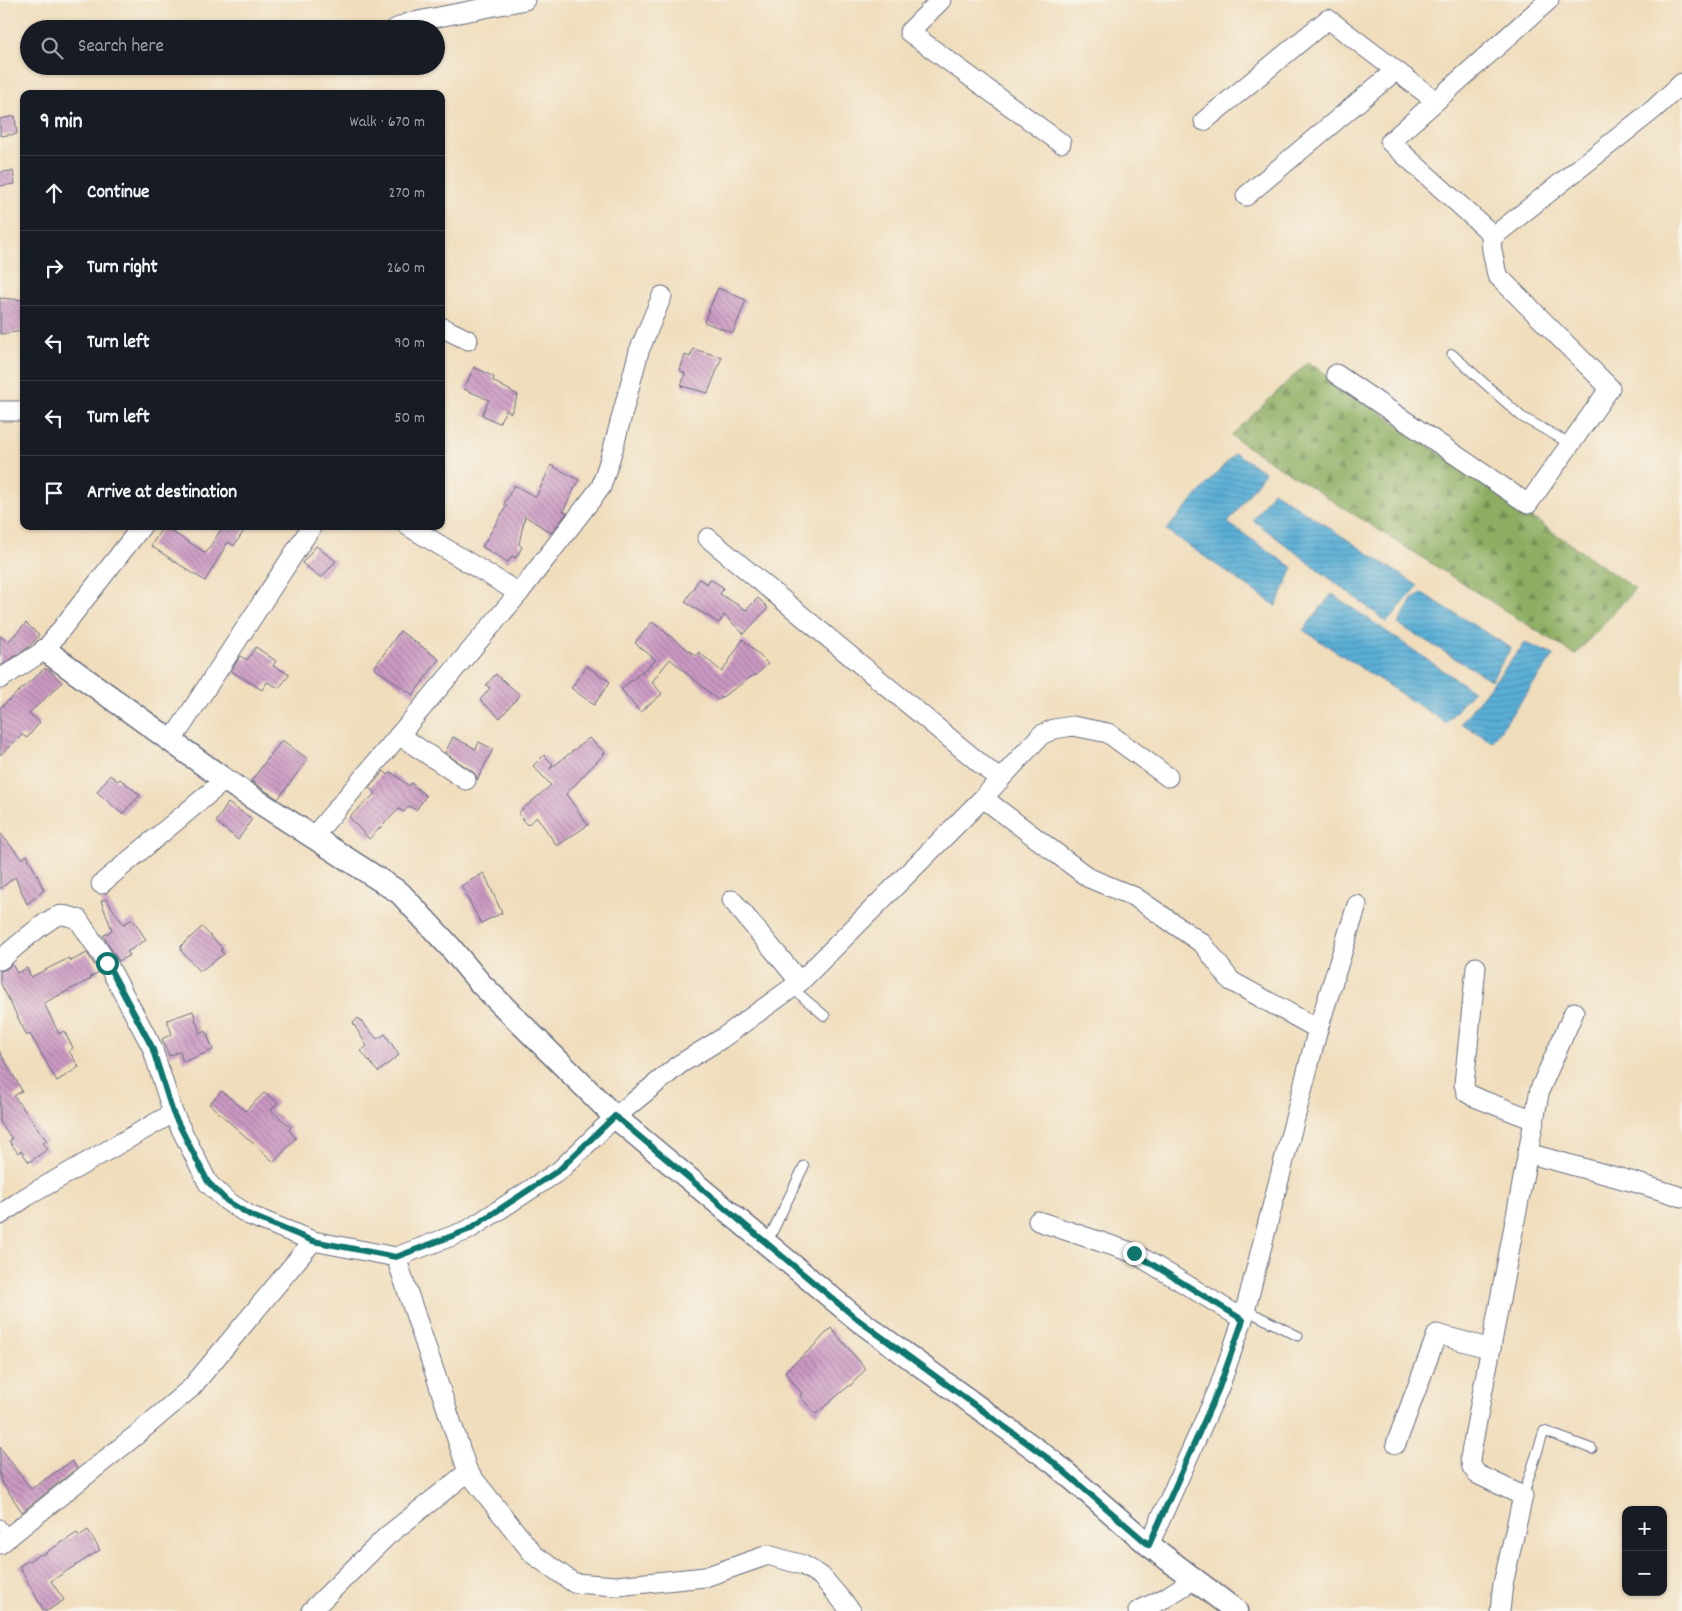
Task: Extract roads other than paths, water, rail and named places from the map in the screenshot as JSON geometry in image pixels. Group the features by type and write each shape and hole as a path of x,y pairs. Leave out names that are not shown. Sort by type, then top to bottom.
{"street":[{"path":"423,20 525,0"},
{"path":"940,0 909,32 1061,143"},
{"path":"1494,236 1390,142 1549,0"},
{"path":"1204,121 1328,18 1436,101"},
{"path":"1246,196 1395,71"},
{"path":"1336,374 1528,504 1610,388 1497,275 1491,242 1494,236 1654,109 1682,83"},
{"path":"313,837 519,593 601,487 614,449 639,351 662,296"},
{"path":"445,329 468,340"},
{"path":"0,411 20,411"},
{"path":"0,679 45,650 139,530"},
{"path":"171,742 309,530"},
{"path":"415,530 519,593"},
{"path":"708,538 1000,780"},
{"path":"45,650 225,780 400,892 480,983 615,1116 857,1319 1053,1462 1149,1545 1236,1611"},
{"path":"0,960 47,922 58,916 78,918 107,963 152,1047 173,1113 208,1182 227,1201 250,1215 313,1241 396,1257 468,1230 559,1170 615,1116 680,1064 721,1039 796,985 983,798 1041,735 1054,729 1073,726 1108,732 1168,777"},
{"path":"399,735 466,780"},
{"path":"101,884 225,780"},
{"path":"983,798 1089,878 1135,897 1203,944 1231,981 1318,1029"},
{"path":"732,900 796,985"},
{"path":"1149,1545 1219,1388 1245,1315 1318,1029 1357,905"},
{"path":"1476,967 1464,1084 1466,1092 1474,1097 1534,1120"},
{"path":"1500,1611 1503,1584 1523,1496 1478,1474 1472,1467 1470,1458 1540,1089 1574,1012"},
{"path":"0,1215 26,1196 173,1113"},
{"path":"1527,1153 1682,1197"},
{"path":"1038,1221 1134,1253 1245,1315"},
{"path":"3,1535 191,1388 313,1241"},
{"path":"396,1257 468,1472 534,1555 574,1583 617,1586 705,1577 768,1555 803,1565 821,1576 851,1611"},
{"path":"1396,1444 1438,1334 1491,1349"},
{"path":"311,1611 387,1536 468,1472"},
{"path":"1138,1611 1165,1598 1193,1580"}],"lane":[{"path":"1452,354 1522,417 1571,444"},
{"path":"796,985 825,1016"},
{"path":"767,1243 804,1166"},
{"path":"1245,1315 1298,1336"},
{"path":"1523,1496 1544,1431 1592,1449"}],"water":[{"path":"1235,453 1265,472 1228,523 1293,568 1276,606 1166,530"},
{"path":"1273,491 1418,586 1387,622 1253,520"},
{"path":"1422,593 1511,648 1491,680 1398,624 1413,598"},
{"path":"1332,594 1473,691 1446,723 1303,630"},
{"path":"1525,643 1554,655 1492,742 1461,723"}]}
